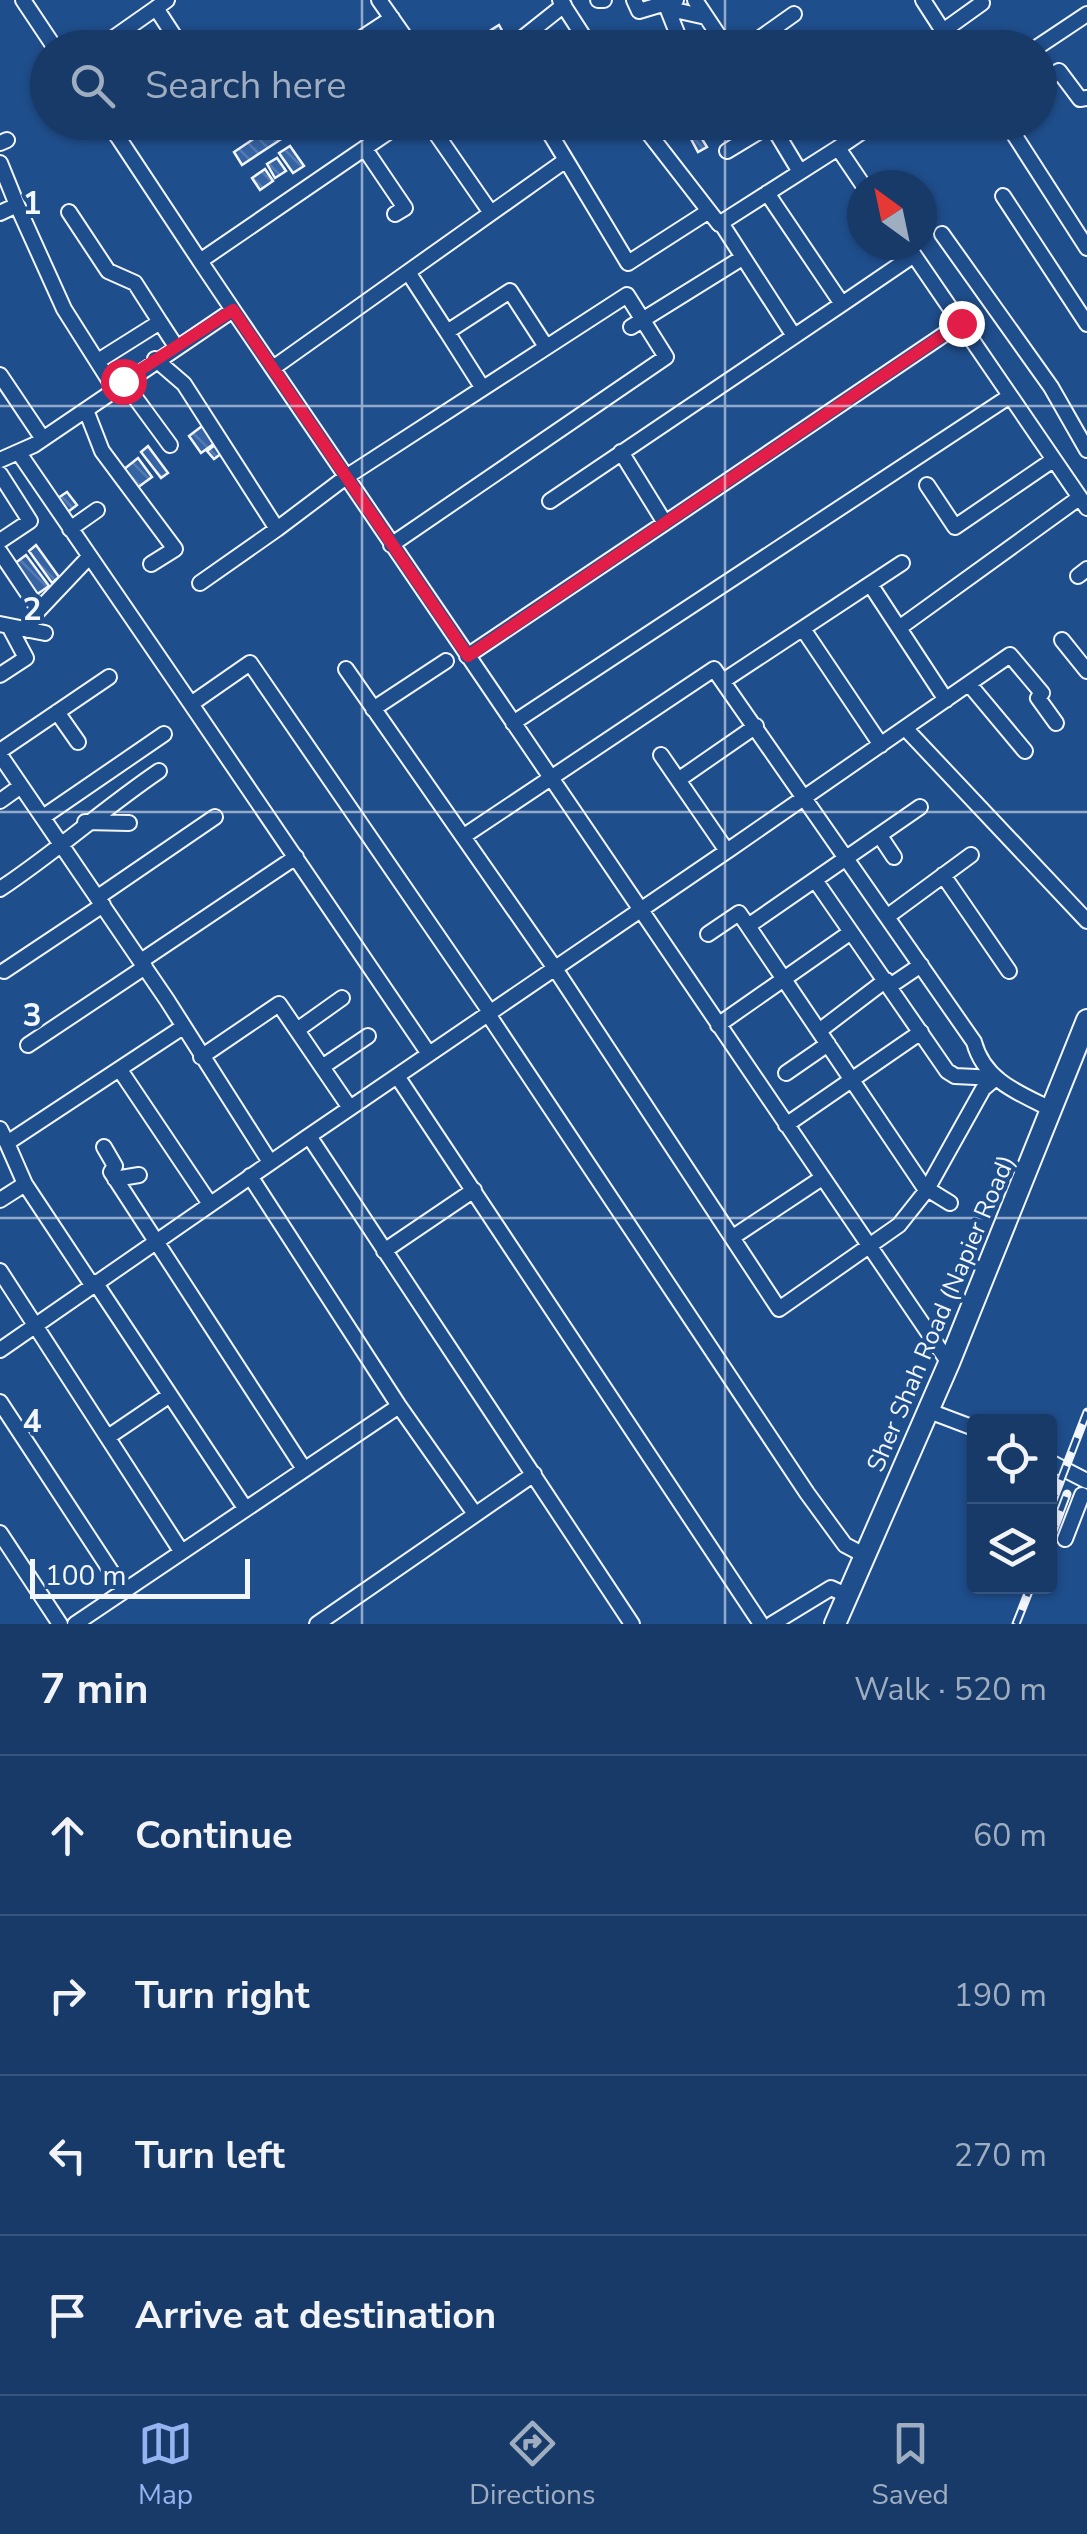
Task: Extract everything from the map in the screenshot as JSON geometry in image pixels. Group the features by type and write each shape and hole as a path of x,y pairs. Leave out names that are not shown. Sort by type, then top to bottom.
{"main road":[{"name":"Sher Shah Road (Napier Road)","path":"849,1624 1048,1134 1052,1109 1087,1020"},
{"name":"Sher Shah Road (Napier Road)","path":"834,1624 934,1412 949,1363 1087,1052"}],"street":[{"path":"23,0 44,30"},
{"path":"379,0 398,30"},
{"path":"634,0 639,11 674,5 706,17"},
{"path":"695,0 715,30"},
{"path":"923,0 942,30"},
{"path":"944,30 982,2"},
{"path":"124,30 161,4 173,30"},
{"path":"533,30 567,4 582,30"},
{"path":"674,5 679,30"},
{"path":"771,30 794,14"},
{"path":"1057,34 1087,14"},
{"path":"374,30 392,18"},
{"path":"388,30 392,18"},
{"path":"1057,72 1080,100 1087,98"},
{"path":"120,140 949,1363"},
{"path":"200,260 377,140"},
{"path":"440,140 491,213"},
{"path":"554,140 628,263 709,211"},
{"path":"654,140 721,224 794,336"},
{"path":"728,152 746,140"},
{"path":"782,140 800,172"},
{"path":"721,224 850,140"},
{"path":"1018,140 1087,248"},
{"path":"838,148 853,170"},
{"path":"364,149 405,208 395,214"},
{"path":"273,368 566,160"},
{"path":"0,164 64,309 98,361 170,444"},
{"path":"767,193 842,304"},
{"path":"1003,196 1087,324"},
{"path":"0,212 17,204"},
{"path":"68,212 108,271 135,283 175,345"},
{"path":"942,234 1040,371 1087,450"},
{"path":"637,324 742,258"},
{"path":"550,501 842,304 897,260"},
{"path":"898,628 1083,503 917,260"},
{"path":"408,272 482,387"},
{"path":"447,332 510,291 545,345"},
{"path":"200,583 346,477 626,295 637,324 666,358 391,545"},
{"path":"0,460 44,439 175,345 233,310"},
{"path":"98,361 160,322"},
{"path":"468,656 961,323"},
{"path":"155,359 184,384 277,529"},
{"path":"0,375 44,439"},
{"path":"513,723 1010,396"},
{"path":"86,410 102,451 174,549 151,564"},
{"path":"621,452 665,523"},
{"path":"18,453 429,1054"},
{"path":"927,485 955,527 1053,460"},
{"path":"0,474 30,521 0,541"},
{"path":"70,529 98,510"},
{"path":"0,552 39,610"},
{"path":"28,630 39,610 89,558"},
{"path":"723,682 902,563"},
{"path":"870,584 946,700"},
{"path":"5,626 46,633"},
{"path":"0,675 26,658 5,626"},
{"path":"803,629 880,745"},
{"path":"1062,640 1087,671"},
{"path":"0,1350 1010,655 1042,693 1038,698 1056,724"},
{"path":"373,709 446,661"},
{"path":"190,704 250,663 490,1013 807,1493 845,1545 864,1555"},
{"path":"346,669 554,967 780,1309 899,1226 926,1190 983,1088 996,1078"},
{"path":"464,836 714,669 974,1042 978,1058 996,1078 1052,1109"},
{"path":"109,677 0,754 143,964 270,1162"},
{"path":"969,684 1025,751"},
{"path":"57,712 78,742"},
{"path":"678,780 756,726"},
{"path":"904,728 1087,921"},
{"path":"43,817 164,734"},
{"path":"661,755 727,851"},
{"path":"0,889 64,847 85,822 159,771"},
{"path":"0,801 21,786"},
{"path":"748,926 920,807"},
{"path":"4,971 214,817"},
{"path":"85,822 128,823"},
{"path":"880,836 894,857"},
{"path":"888,916 971,855"},
{"path":"28,1045 296,857"},
{"path":"943,876 1009,970"},
{"path":"816,880 955,1076 996,1078"},
{"path":"708,934 739,913 926,1190 950,1204"},
{"path":"718,1026 851,932"},
{"path":"819,1031 921,964"},
{"path":"297,1030 342,998"},
{"path":"201,1057 280,1004 350,1108"},
{"path":"183,1027 120,1070 4,1136 25,1184 245,1508"},
{"path":"786,1125 921,1032"},
{"path":"322,1067 368,1036"},
{"path":"786,1073 828,1044"},
{"path":"120,1070 210,1204"},
{"path":"398,1076 760,1624"},
{"path":"309,1136 632,1624"},
{"path":"104,1146 115,1179 304,1468"},
{"path":"115,1179 139,1175"},
{"path":"250,1176 399,1406 475,1514"},
{"path":"732,1237 822,1178"},
{"path":"0,1200 25,1184"},
{"path":"384,1250 474,1190"},
{"path":"0,1271 181,1551"},
{"path":"108,1437 170,1395"},
{"path":"0,1402 124,1591"},
{"path":"75,1624 399,1406"},
{"path":"934,1412 967,1425"},
{"path":"1057,1467 1084,1488 1065,1540"},
{"path":"317,1624 534,1474"},
{"path":"0,1533 60,1624"},
{"path":"772,1624 830,1588 846,1595"}],"building":[{"path":"252,140 280,140 242,165 234,152"},
{"path":"692,140 703,140 707,147 698,152"},
{"path":"290,146 304,166 293,173 279,153"},
{"path":"277,158 286,171 275,178 267,164"},
{"path":"265,169 273,181 260,190 252,178"},
{"path":"206,423 219,440 201,453 189,436"},
{"path":"219,442 226,450 214,459 207,451"},
{"path":"148,446 168,473 161,478 141,452"},
{"path":"138,458 152,477 137,488 123,470"},
{"path":"67,492 77,505 68,512 58,498"},
{"path":"36,545 59,577 52,583 29,551"},
{"path":"26,555 49,586 36,595 14,564"}],"railway":[{"path":"1052,1504 1087,1412"},
{"path":"1057,1520 1067,1494"},
{"path":"1016,1624 1028,1594"}],"route":[{"path":"123,381 233,310 468,656 961,323"}]}
